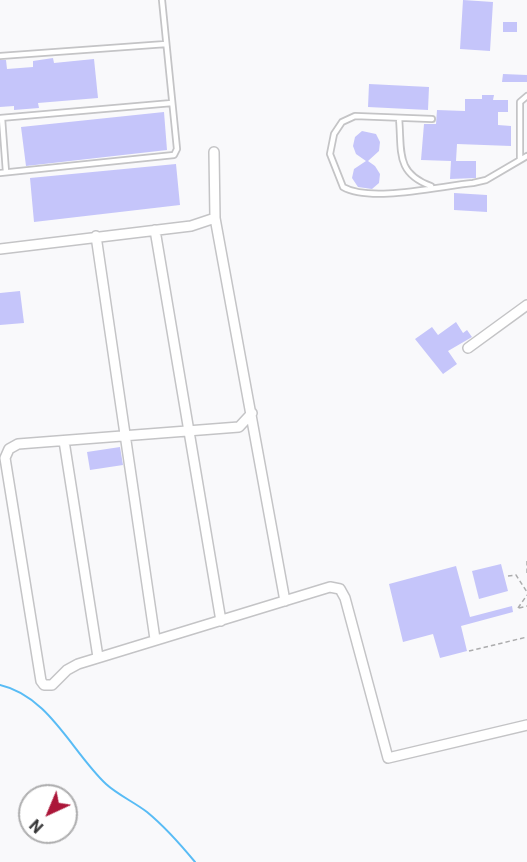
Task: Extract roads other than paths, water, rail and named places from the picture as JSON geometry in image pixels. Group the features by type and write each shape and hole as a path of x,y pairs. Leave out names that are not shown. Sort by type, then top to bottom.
{"street":[{"path":"214,153 215,218 285,601"},
{"path":"0,249 191,226 215,218"},
{"path":"155,230 221,621"},
{"path":"96,236 155,639"},
{"path":"468,348 527,305"},
{"path":"252,413 239,427 18,444 9,449 5,458 41,681 47,687 67,670 98,657 330,587 340,589 345,598 388,758 527,725"},
{"path":"64,441 98,657"}],"lane":[{"path":"0,173 169,158 177,149 162,0"},
{"path":"0,56 166,44"},
{"path":"520,159 520,102 527,96"},
{"path":"6,172 1,118 172,102"},
{"path":"432,119 355,116 342,122 334,134 330,154 343,187 352,192 383,193 486,180 527,156"},
{"path":"399,118 402,162 406,172 415,180 434,187"},
{"path":"520,118 527,118"}],"waterway":[{"path":"0,685 17,691 46,713 106,784 153,817 195,862"}]}
